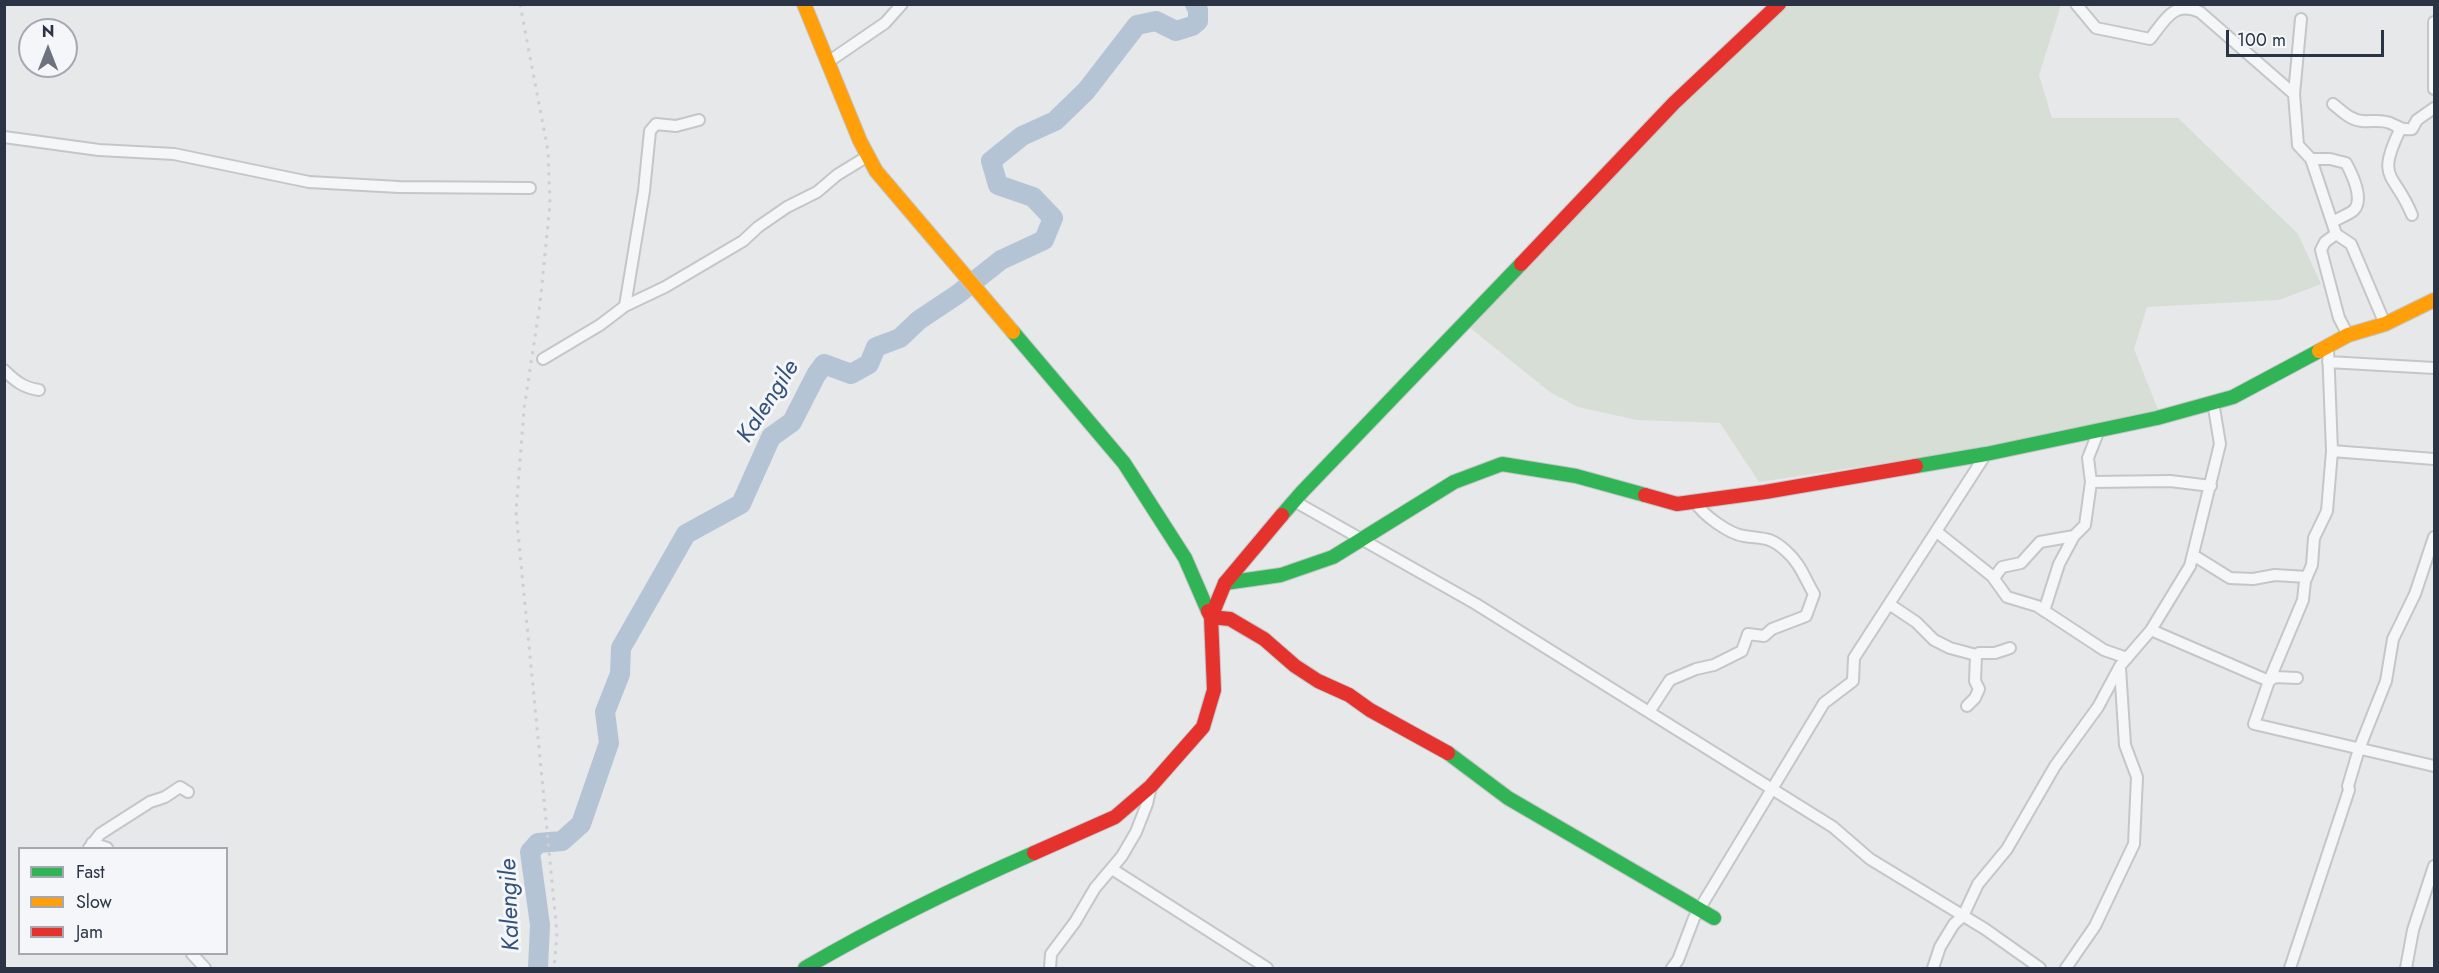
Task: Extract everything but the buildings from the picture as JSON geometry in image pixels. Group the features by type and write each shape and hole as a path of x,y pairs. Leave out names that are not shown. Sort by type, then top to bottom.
{"street":[{"path":"804,4 860,141 876,171 1124,463 1185,558 1211,617 1214,690 1203,727 1151,786 1115,817 975,879 839,948 805,969"},
{"path":"828,62 885,23 902,4"},
{"path":"1211,617 1225,583 1294,501 1674,103 1779,4"},
{"path":"2076,4 2096,28 2150,39 2175,9 2182,6 2190,7 2200,12 2295,94"},
{"path":"2301,19 2295,94 2298,145 2311,159 2336,234 2351,244 2385,324"},
{"path":"2434,22 2434,89"},
{"path":"2333,104 2350,117 2362,121 2390,123 2400,130 2412,129 2417,120 2434,108"},
{"path":"624,306 644,191 650,131 656,124 676,126 699,120"},
{"path":"2400,130 2390,150 2386,170 2412,215"},
{"path":"4,137 99,150 174,154 309,182 399,188 530,188"},
{"path":"543,359 600,326 624,306 665,287 743,241 758,227 787,207 817,192 837,175 868,156"},
{"path":"2311,159 2330,159 2346,163 2357,194 2358,202 2354,209 2332,222"},
{"path":"2336,234 2325,242 2321,250 2339,318 2348,335"},
{"path":"1225,583 1281,575 1333,557 1455,482 1502,464 1576,476 1677,504 1766,492 1986,454 2157,418 2234,397 2328,348 2348,335 2385,324 2434,300"},
{"path":"2328,348 2332,452 2327,511 2314,538 2312,565 2307,577 2303,600 2269,681 2254,724 2434,766"},
{"path":"2328,362 2434,368"},
{"path":"4,370 15,381 29,389 39,390"},
{"path":"1933,969 1940,947 1954,924 1963,916 1978,884 2007,849 2055,766 2098,707 2123,662 2151,630 2190,566 2220,444 2213,402"},
{"path":"2044,611 2059,564 2074,536 2085,525 2091,482 2088,458 2099,430"},
{"path":"2332,452 2434,459"},
{"path":"1672,969 1698,910 1771,789 1824,703 1853,681 1854,658 1986,454"},
{"path":"2091,482 2169,481 2211,486"},
{"path":"1294,501 1476,604 1833,827 1870,859 1963,916 2040,969"},
{"path":"1649,712 1670,680 1696,669 1714,665 1742,651 1748,634 1764,636 1782,625 1806,616 1814,594 1798,562 1785,550 1761,536 1743,536 1725,529 1700,509 1695,502"},
{"path":"1937,532 1994,578 2007,597 2037,606 2123,662"},
{"path":"1994,578 2002,567 2021,563 2040,542 2074,536"},
{"path":"2290,969 2349,790 2348,786 2359,749 2386,681 2392,639 2415,594 2431,555 2434,537"},
{"path":"2193,555 2230,578 2253,579 2275,575 2307,577"},
{"path":"1889,604 1916,622 1934,640 1976,656"},
{"path":"1211,617 1230,619 1239,624 1263,639 1295,666 1318,681 1349,694 1370,710 1432,743 1470,767 1508,798 1714,918"},
{"path":"2151,630 2269,681"},
{"path":"1967,706 1975,698 1978,689 1975,681 1976,656 1979,652 1995,653 2010,648"},
{"path":"2066,969 2094,926 2134,844 2138,777 2125,745 2123,662"},
{"path":"2269,681 2275,677 2297,678"},
{"path":"1050,969 1052,954 1076,922 1095,888 1112,869 1136,832 1148,804 1151,786"},
{"path":"90,846 100,834 150,801 165,797 180,787 188,792"},
{"path":"2406,969 2413,930 2434,866"},
{"path":"1112,869 1268,969"},
{"path":"193,955 205,969"}],"shaded area":[{"path":"1786,5 2061,5 2039,75 2052,118 2178,118 2298,234 2321,284 2279,300 2147,307 2134,349 2158,410 2024,439 1925,457 1759,482 1720,423 1637,420 1578,407 1550,392 1469,327 1678,106"}],"waterway":[{"name":"Kalengile","path":"538,968 540,925 530,852 538,843 562,841 581,824 609,743 605,712 620,674 621,648 686,534 741,504 771,437 792,422 824,364 851,374 869,364 876,347 900,338 919,320 958,294 1001,260 1044,240 1053,218 1033,197 998,185 991,161 1022,136 1055,121 1086,91 1137,25 1156,21 1176,31 1192,26 1198,21 1198,10 1195,4"}],"railway":[{"path":"520,4 548,151 550,204 540,304 524,409 516,512 557,933 554,968"}],"traffic: fast":[{"path":"1282,515 1521,264"},
{"path":"1013,332 1124,463 1185,558 1208,611"},
{"path":"1916,466 1986,454 2157,418 2233,397 2319,351"},
{"path":"1225,583 1281,575 1333,557 1454,482 1502,464 1576,476 1645,495"},
{"path":"1448,753 1508,798 1714,918"},
{"path":"805,968 918,907 1034,853"}],"traffic: slow":[{"path":"804,4 860,141 876,171 1013,332"},
{"path":"2319,351 2348,335 2385,324 2434,300"}],"traffic: jam":[{"path":"1521,264 1674,103 1779,4"},
{"path":"1645,495 1677,504 1765,492 1916,466"},
{"path":"1282,515 1225,583 1211,617 1230,619 1264,639 1295,666 1318,681 1349,695 1370,710 1448,753"},
{"path":"1034,853 1115,817 1151,786 1203,727 1214,690 1211,617 1208,611"}]}
